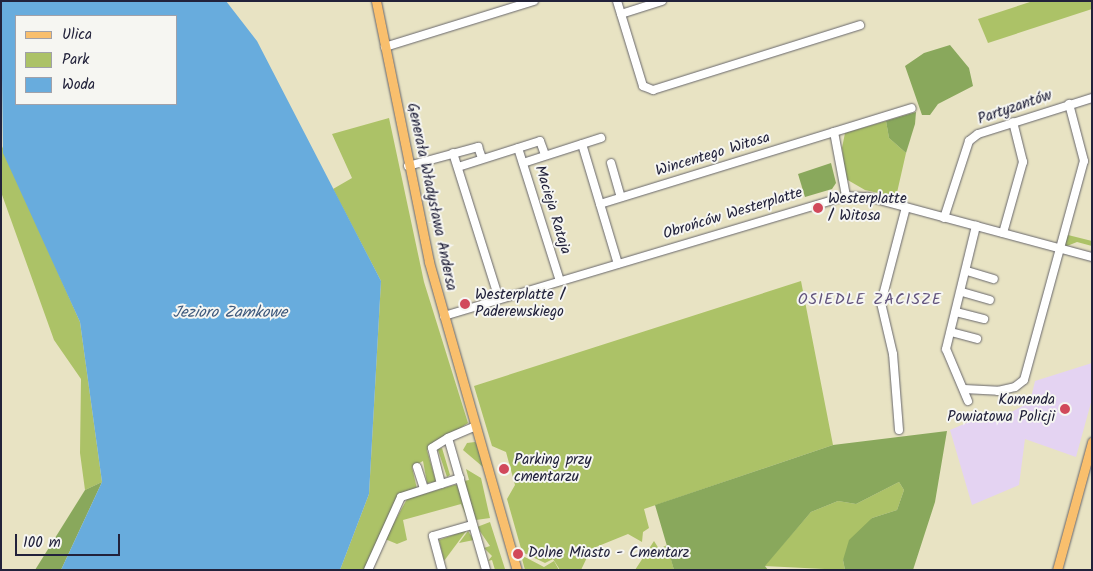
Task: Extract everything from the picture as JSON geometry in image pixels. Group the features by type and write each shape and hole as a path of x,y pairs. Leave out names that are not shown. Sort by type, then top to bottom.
{"main road":[{"name":"Generała Władysława Andersa","path":"376,1 408,166 444,316 517,570"},
{"path":"1057,570 1092,442"}],"street":[{"path":"385,47 534,1"},
{"path":"617,1 643,86 653,90 860,25"},
{"path":"621,14 662,1"},
{"name":"Partyzantów","path":"944,218 964,148 978,134 1092,98"},
{"path":"964,389 998,391 1015,388 1024,380 1061,249 1085,154 1070,104"},
{"name":"Wincentego Witosa","path":"600,204 912,108"},
{"path":"1003,233 1023,162 1013,122"},
{"path":"834,132 846,196"},
{"path":"523,163 601,138"},
{"path":"458,167 540,141 545,156"},
{"path":"582,144 618,264"},
{"path":"408,166 478,146 482,158"},
{"name":"Macieja Rataja","path":"518,148 560,281"},
{"path":"453,154 499,299"},
{"path":"611,163 622,197"},
{"name":"Obrońców Westerplatte","path":"444,316 846,196 906,207 1092,257"},
{"path":"899,430 893,354 881,303 906,207"},
{"path":"968,401 946,349 962,292 976,226"},
{"path":"967,271 994,278"},
{"path":"962,292 990,300"},
{"path":"956,312 984,320"},
{"path":"951,332 977,339"},
{"path":"441,484 432,448 448,438 476,426"},
{"path":"448,438 486,570"},
{"path":"417,467 424,489"},
{"path":"368,570 401,497 460,478"},
{"path":"442,570 433,536 472,525"}],"shaded area":[{"path":"1092,363 1092,399 1076,457 1025,439 1019,485 972,505 950,430 985,415 993,422 1030,402 1035,381"}],"green space":[{"path":"1033,1 1092,1 1092,9 988,43 978,19"},
{"path":"950,45 969,68 973,86 938,104 930,115 922,115 905,66 924,53"},
{"path":"916,112 915,124 906,153 889,138 886,121"},
{"path":"389,118 424,282 468,423 427,450 436,482 427,483 423,461 412,467 417,489 398,495 365,570 340,570 369,494 381,281 333,189 352,178 332,134"},
{"path":"886,121 889,138 906,153 896,197 865,190 846,179 842,148 845,133"},
{"path":"1,144 80,322 102,482 85,490 80,453 81,379 54,340 1,192"},
{"path":"831,163 836,183 832,189 805,197 798,174"},
{"path":"1068,235 1092,241 1092,246 1077,242 1067,246 1062,243"},
{"path":"801,281 833,445 644,509 649,528 643,532 642,542 628,534 591,549 581,570 560,570 553,559 545,563 522,552 507,499 515,485 506,452 492,446 474,386"},
{"path":"947,431 935,502 913,570 845,570 843,560 849,540 872,518 897,510 904,490 899,482 856,504 838,501 811,512 765,566 768,570 674,570 655,505 833,445"},
{"path":"475,442 478,445 483,467 463,450 467,443"},
{"path":"442,448 450,475 447,477 438,450 434,450"},
{"path":"466,469 481,478 490,518 476,520 464,481 469,480"},
{"path":"102,482 61,570 35,570 85,490"},
{"path":"899,482 904,490 897,510 872,518 843,560 845,570 764,566 811,512 838,501 856,504"},
{"path":"459,485 468,520 461,504 403,520 407,540 397,544 385,539 407,499"},
{"path":"490,522 505,569 503,570 495,570 492,560 488,561 492,556 484,548 490,546 477,527"},
{"path":"467,530 444,561 439,540"},
{"path":"468,531 474,540 459,543"},
{"path":"654,541 659,549 667,545 674,570 635,570"},
{"path":"521,555 544,567 554,561 559,570 525,570"}],"water":[{"name":"Jezioro Zamkowe","path":"1,1 226,1 257,41 381,281 369,494 340,570 61,570 102,482 80,322 3,153"}],"place":[{"name":"Westerplatte / Witosa","path":"818,208"},
{"name":"Westerplatte / Paderewskiego","path":"465,304"},
{"name":"Komenda Powiatowa Policji","path":"1065,409"},
{"name":"Parking przy cmentarzu","path":"504,469"},
{"name":"Dolne Miasto - Cmentarz","path":"518,554"}],"district":[{"name":"OSIEDLE ZACISZE","path":"870,300"}]}
